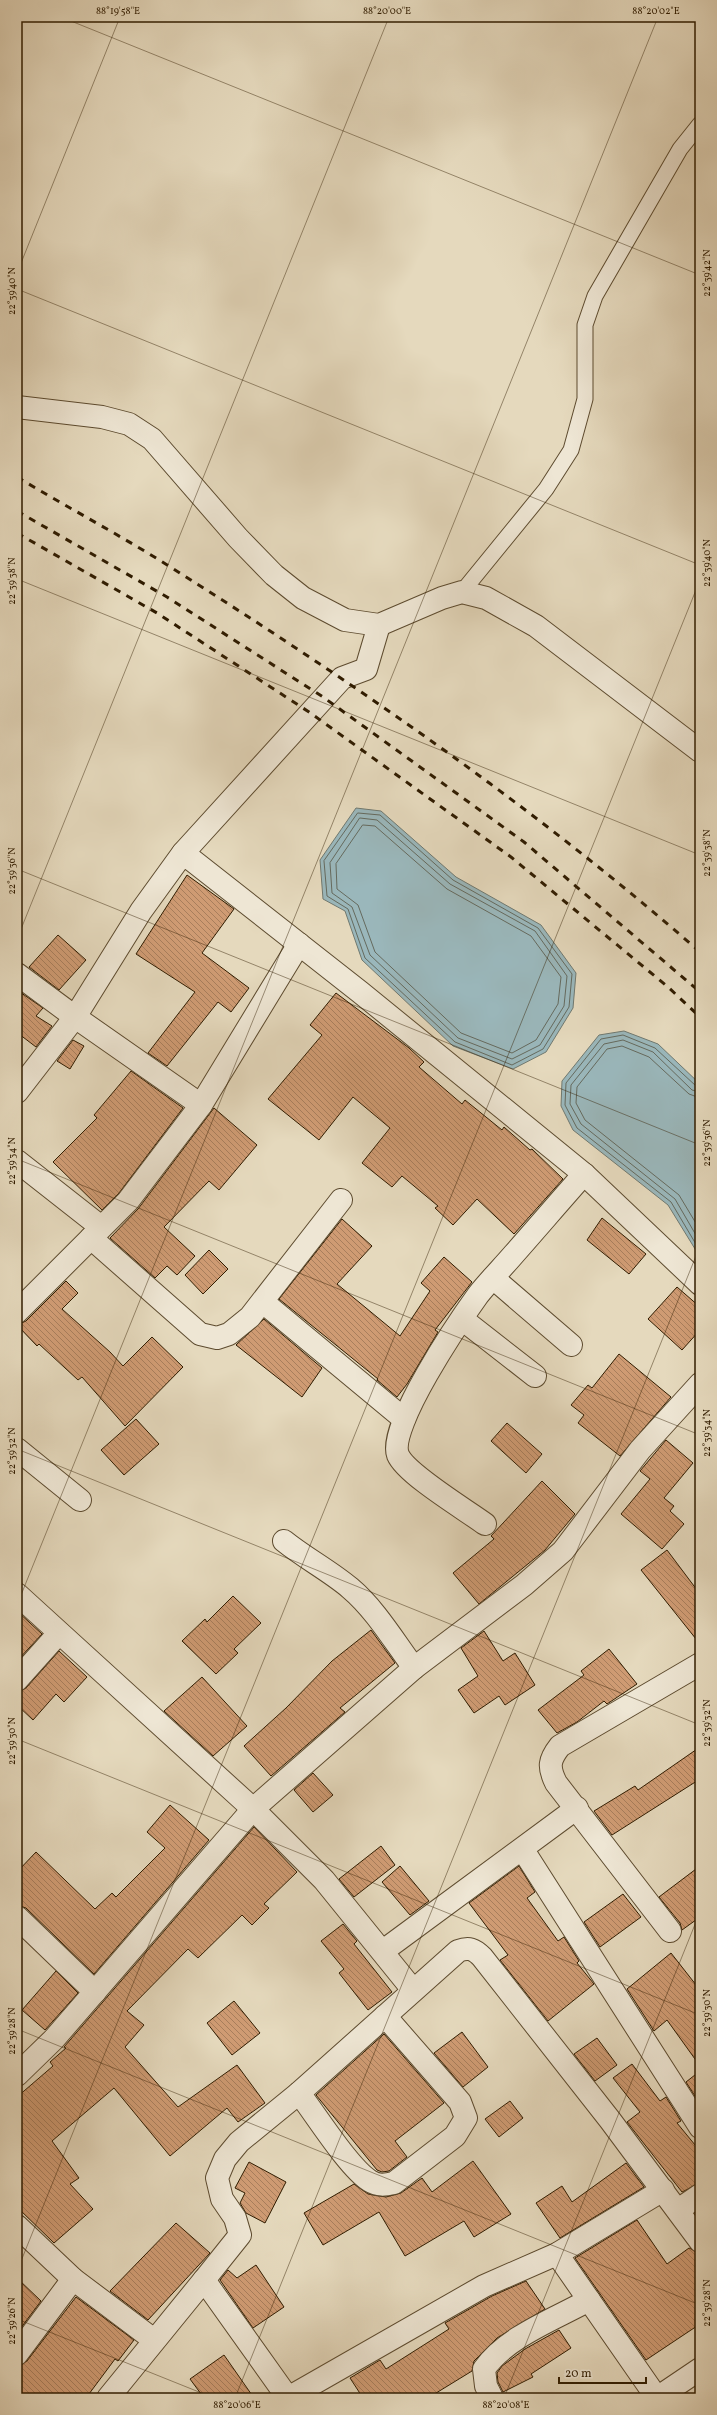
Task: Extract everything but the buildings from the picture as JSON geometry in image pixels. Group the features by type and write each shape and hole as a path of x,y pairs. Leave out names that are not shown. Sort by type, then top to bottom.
{"street":[{"path":"17,407 102,417 130,424 152,439 238,538 274,575 303,598 345,620 380,625 442,598 462,592 486,598 536,626 700,751"},
{"path":"17,1092 75,1017 141,911 183,853 342,678 366,669 380,625"},
{"path":"183,853 584,1174 700,1284"},
{"path":"17,1312 128,1201 201,1105 298,944"},
{"path":"17,974 75,1017 201,1105"},
{"path":"17,1162 96,1232 200,1334 217,1338 229,1334 250,1317 341,1200"},
{"path":"485,1524 408,1468 398,1454 397,1442 404,1419 444,1345 462,1319 493,1278 584,1174"},
{"path":"493,1278 571,1345"},
{"path":"262,1302 404,1419"},
{"path":"462,1319 535,1376"},
{"path":"17,2075 54,2039 253,1809 414,1668 524,1585 563,1551 640,1450 700,1384"},
{"path":"17,1449 80,1500"},
{"path":"284,1541 349,1588 364,1601 414,1668"},
{"path":"17,1594 253,1809 324,1880 383,1951 413,1990"},
{"path":"17,1680 59,1633"},
{"path":"670,1931 577,1808 556,1783 550,1771 550,1758 560,1746 700,1664"},
{"path":"383,1951 577,1808"},
{"path":"522,1850 700,2127"},
{"path":"17,1917 95,1992"},
{"path":"108,2398 240,2235 235,2218 222,2199 217,2178 225,2159 239,2142 299,2093 458,1951 472,1948 476,1951 663,2190 700,2241"},
{"path":"299,2093 356,2169 371,2182 383,2186 394,2183 455,2136 466,2118 460,2102 385,2016"},
{"path":"204,2280 288,2398 484,2286 557,2254 663,2190"},
{"path":"678,2210 700,2195"},
{"path":"17,2226 73,2279 154,2340"},
{"path":"557,2254 656,2398 700,2370"},
{"path":"17,2354 73,2279"},
{"path":"492,2398 486,2386 484,2369 494,2356 508,2344 589,2300"}],"lane":[{"path":"462,592 546,489 571,450 585,399 584,325 595,296 680,149 700,124"}],"water":[{"path":"356,808 381,811 456,877 541,925 576,973 573,1008 546,1052 513,1069 453,1046 362,960 345,911 323,899 320,860"},
{"path":"624,1031 658,1044 700,1084 700,1257 668,1205 573,1130 561,1106 562,1081 599,1035"}],"railway":[{"path":"17,477 163,562 317,662 383,707 449,753 577,850 700,952"},
{"path":"17,511 167,597 323,697 524,842 700,992"},
{"path":"17,533 157,613 309,712 511,857 668,987 700,1017"}]}
